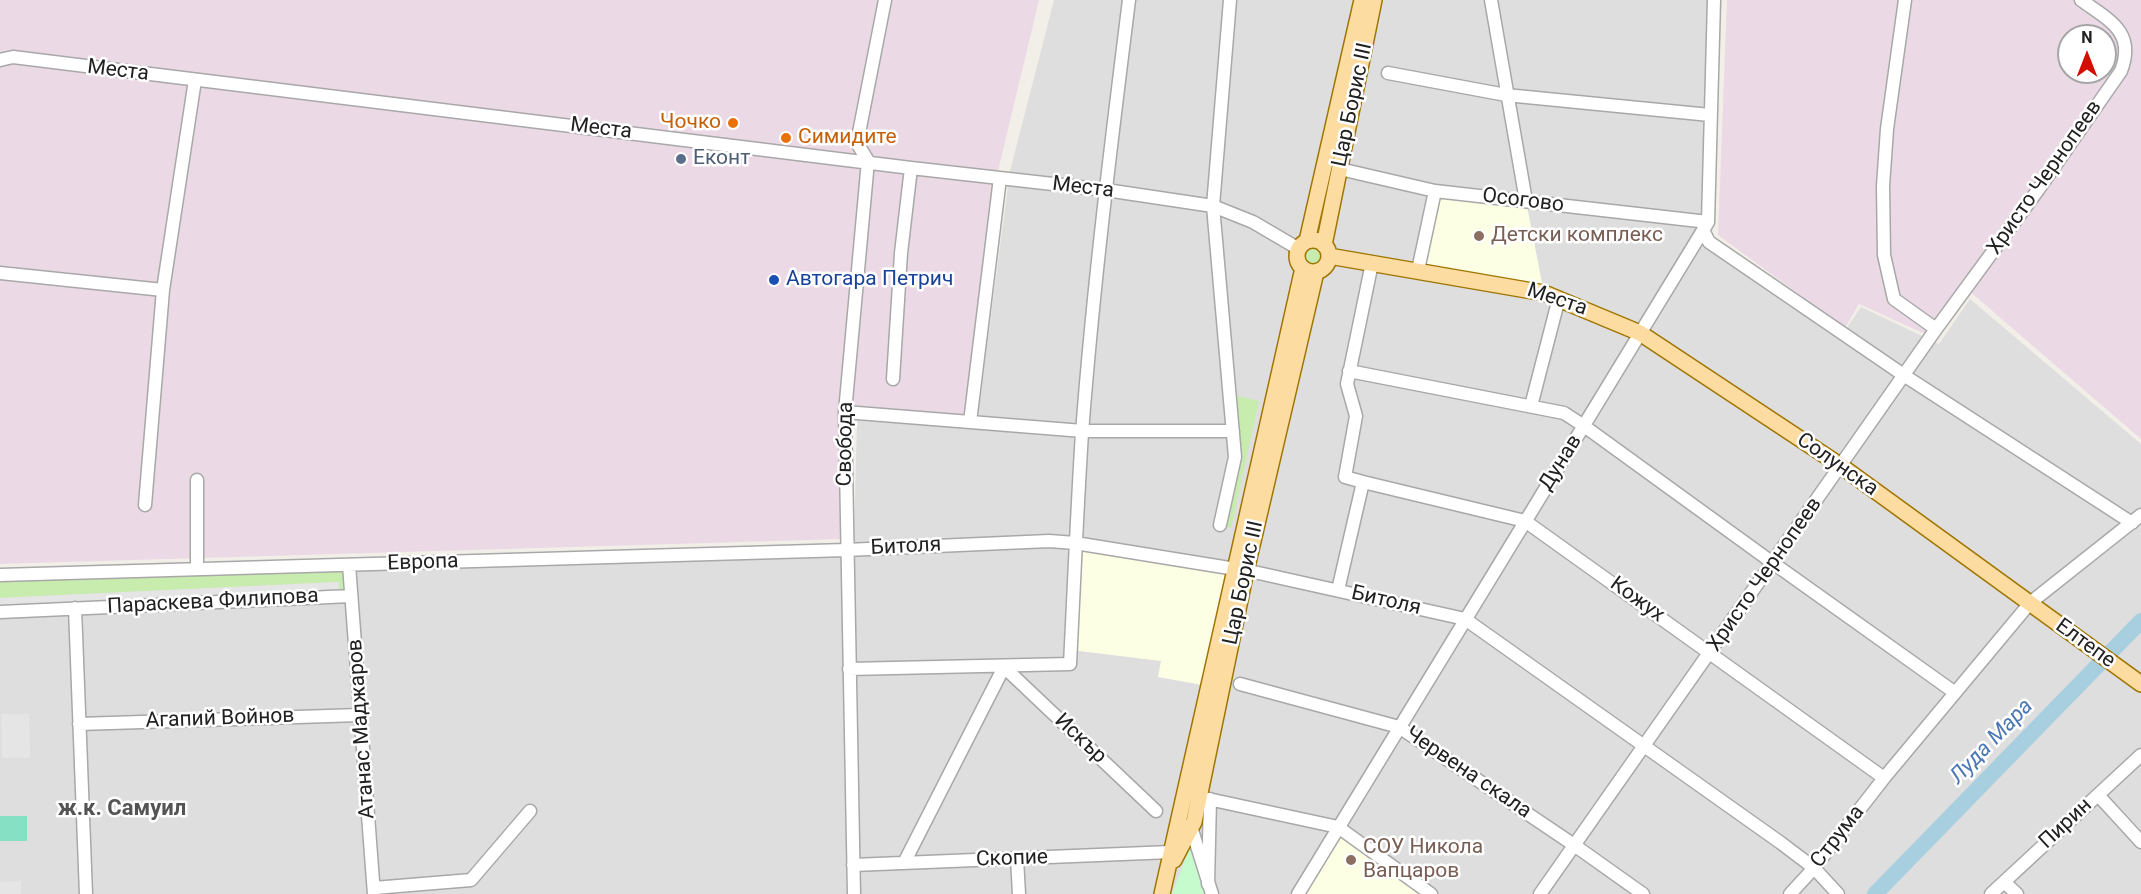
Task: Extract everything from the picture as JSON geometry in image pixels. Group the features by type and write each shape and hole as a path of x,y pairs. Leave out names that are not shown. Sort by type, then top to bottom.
{"main road":[{"name":"Цар Борис III","path":"1303,245 1362,0"},
{"name":"Цар Борис III","path":"1326,250 1374,0"},
{"path":"1316,241 1326,250 1325,266 1309,270 1298,260 1303,245 1316,241"},
{"name":"Места","path":"1326,250 1372,263 1528,289 1559,298 1640,333"},
{"name":"Цар Борис III","path":"1162,894 1241,570 1309,270"},
{"name":"Солунска","path":"1640,333 1841,466 2030,603"},
{"name":"Цар Борис III","path":"1193,826 1205,798 1241,570"},
{"name":"Елтепе","path":"2030,603 2141,684"},
{"path":"1166,873 1193,826 1182,822 1179,818"}],"street":[{"name":"Свобода","path":"854,894 845,412 868,161 857,143 885,0"},
{"path":"849,669 1070,664 1083,431 1106,190 1129,0"},
{"path":"1220,525 1235,457 1213,206 1230,0"},
{"path":"1491,0 1526,201"},
{"path":"1714,0 1705,226 1709,242 1905,376 2137,519"},
{"path":"1905,0 1887,129 1883,186 1884,255 1894,299 1936,329"},
{"name":"Христо Чернопеев","path":"1540,894 1936,329 2038,190 2121,71 2126,59 2127,46 2112,23 2081,0"},
{"name":"Места","path":"0,60 13,57 195,81 1106,190 1213,206 1303,245"},
{"path":"1388,73 1506,95 1710,115"},
{"path":"145,505 163,290 195,81"},
{"path":"892,379 901,253 911,168"},
{"name":"Осогово","path":"1340,169 1435,191 1705,226"},
{"path":"970,422 1000,178"},
{"path":"1418,270 1435,191"},
{"name":"Дунав","path":"1298,894 1705,226"},
{"path":"1338,590 1363,482 1345,477 1356,416 1347,384 1372,263"},
{"path":"0,273 163,290"},
{"path":"1532,406 1559,298"},
{"path":"1349,371 1564,414 1584,426 1954,692"},
{"path":"845,412 1083,431 1233,431"},
{"path":"197,480 197,569"},
{"name":"Кожух","path":"1363,482 1525,520 1884,778"},
{"name":"Струма","path":"1790,894 1814,868 1954,692 2030,603 2137,519"},
{"name":"Битоля","path":"846,550 1049,541 1075,543 1241,570 1465,619 1814,868 1838,894"},
{"name":"Европа","path":"0,575 846,550"},
{"name":"Атанас Маджаров","path":"349,565 374,891"},
{"name":"Параскева Филипова","path":"0,612 351,596"},
{"path":"75,608 86,894"},
{"path":"904,863 1004,667"},
{"name":"Искър","path":"1004,667 1156,811"},
{"name":"Червена скала","path":"1240,684 1399,727 1575,845 1643,894"},
{"name":"Агапий Войнов","path":"80,724 360,715"},
{"name":"Пирин","path":"1991,894 2141,755"},
{"path":"2098,795 2141,842"},
{"path":"1210,889 1205,798 1338,827 1431,894"},
{"path":"374,891 471,880 530,811"},
{"name":"Цар Борис III","path":"1193,826 1210,889"},
{"name":"Скопие","path":"853,865 1171,852"},
{"path":"1017,859 1018,894"},
{"path":"2004,882 2017,894"}],"shaded area":[{"path":"0,0 1039,0 998,171 968,416 843,407 842,539 0,564"},
{"path":"1054,0 1710,0 1700,230 1716,255 1840,338 1861,307 1939,344 1970,299 2141,444 2141,894 0,894 0,575 349,565 854,542 857,420 976,429 1010,171"},
{"path":"1727,0 2141,0 2141,439 1961,284 1925,334 1859,304 1845,328 1718,235"},
{"name":"Детски комплекс","path":"1435,191 1526,201 1544,293 1418,270"},
{"path":"1075,543 1235,569 1208,686 1158,677 1161,661 1071,650"},
{"path":"339,582 339,596 0,612 0,598"},
{"path":"1,714 29,714 30,758 2,758"},
{"name":"СОУ Никола Вапцаров","path":"1338,827 1431,894 1298,894"},
{"path":"21,881 21,894 0,894 0,882"}],"green space":[{"path":"1313,246 1320,249 1323,256 1320,263 1313,266 1306,263 1303,256 1306,249"},
{"path":"1230,394 1259,401 1231,528 1220,525 1235,457"},
{"path":"349,565 351,596 339,596 338,582 0,598 0,575"},
{"path":"0,816 27,816 27,841 0,841"},
{"path":"1190,847 1193,848 1206,894 1172,894"}],"waterway":[{"name":"Луда Мара","path":"1875,894 2141,621"}],"place":[{"name":"Чочко","path":"733,123"},
{"name":"Симидите","path":"786,138"},
{"name":"Еконт","path":"681,159"},
{"name":"Детски комплекс","path":"1479,236"},
{"name":"Автогара Петрич","path":"774,280"},
{"name":"СОУ Никола Вапцаров","path":"1351,860"}],"district":[{"name":"ж.к. Самуил","path":"122,809"}]}
